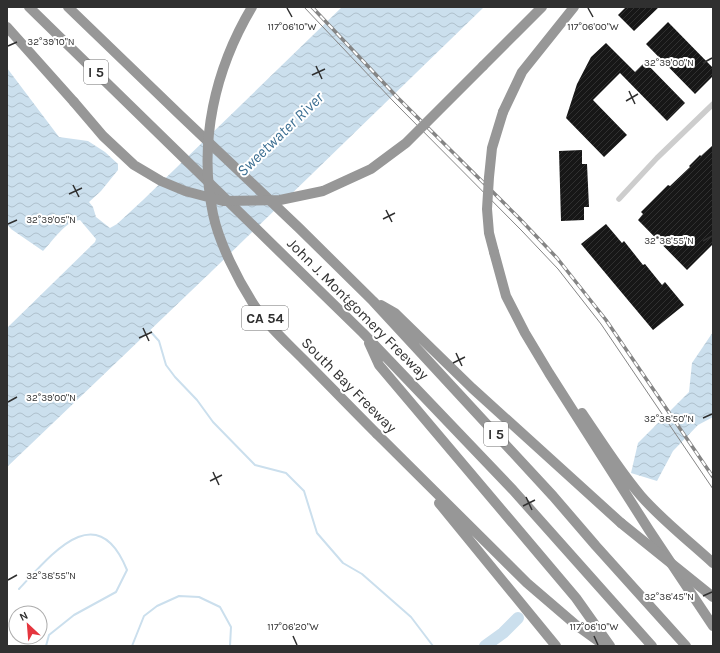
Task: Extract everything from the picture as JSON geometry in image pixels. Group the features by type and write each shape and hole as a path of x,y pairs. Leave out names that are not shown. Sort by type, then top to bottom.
{"highway":[{"name":"John J. Montgomery Freeway","path":"29,7 363,333 513,490 652,646"},
{"name":"John J. Montgomery Freeway","path":"68,7 299,228 373,301 553,496 686,646"},
{"name":"South Bay Freeway","path":"252,7 232,43 220,74 213,108 208,148 207,169 213,214 228,258 254,306 278,334 411,468"},
{"path":"7,27 103,136 134,165 161,181 185,192 222,201 280,200 323,191 371,169 406,142 542,7"},
{"path":"574,7 522,72 503,112 492,148 487,209 489,233 506,296 525,333 645,524 713,626"},
{"path":"373,301 395,313 472,388 621,523 713,597"},
{"path":"363,333 379,364 576,598 610,646"},
{"path":"549,373 572,400 614,462 641,496 657,513 713,563"},
{"path":"411,468 556,646"},
{"path":"411,468 527,583 605,646"}],"street":[{"path":"619,199 713,104"}],"water":[{"name":"Sweetwater River","path":"342,7 484,7 7,467 7,328 95,242 96,239 80,220 75,221 64,228 43,251 11,229 7,224 7,68 59,137 88,141 105,152 118,164 118,170 101,191 89,202 93,207 96,217 110,228 117,224 143,200"},
{"path":"713,332 713,417 698,425 673,451 657,481 631,473 638,443 689,392 692,363"}],"building":[{"path":"626,7 659,7 634,31 618,15"},
{"path":"668,22 713,68 713,76 695,94 646,44"},
{"path":"606,43 635,72 645,62 685,103 667,121 620,73 593,100 627,135 604,157 566,118 577,84 591,57"},
{"path":"713,145 713,244 687,270 638,220 643,214 641,212 668,185 670,186 700,155 701,156"},
{"path":"582,150 582,164 587,164 589,207 584,207 584,220 561,221 559,151"},
{"path":"606,224 622,243 624,241 643,265 645,264 662,285 665,282 684,305 653,330 581,244"}],"waterway":[{"path":"150,331 159,341 166,365 175,377 197,400 213,422 255,465 286,473 304,491 317,533 343,563 362,574 411,617 433,646"},
{"path":"19,589 45,561 59,549 74,539 88,535 102,537 115,548 127,570 116,592 74,615 49,635 46,646"},
{"path":"132,646 144,616 157,606 179,596 199,597 220,607 231,627 230,646"},
{"path":"485,646 503,633 518,618"}],"tram line":[{"path":"304,7 394,102 558,269 601,324 713,489"}],"railway":[{"path":"312,7 398,98 519,218 557,258 606,320 713,477"}]}
